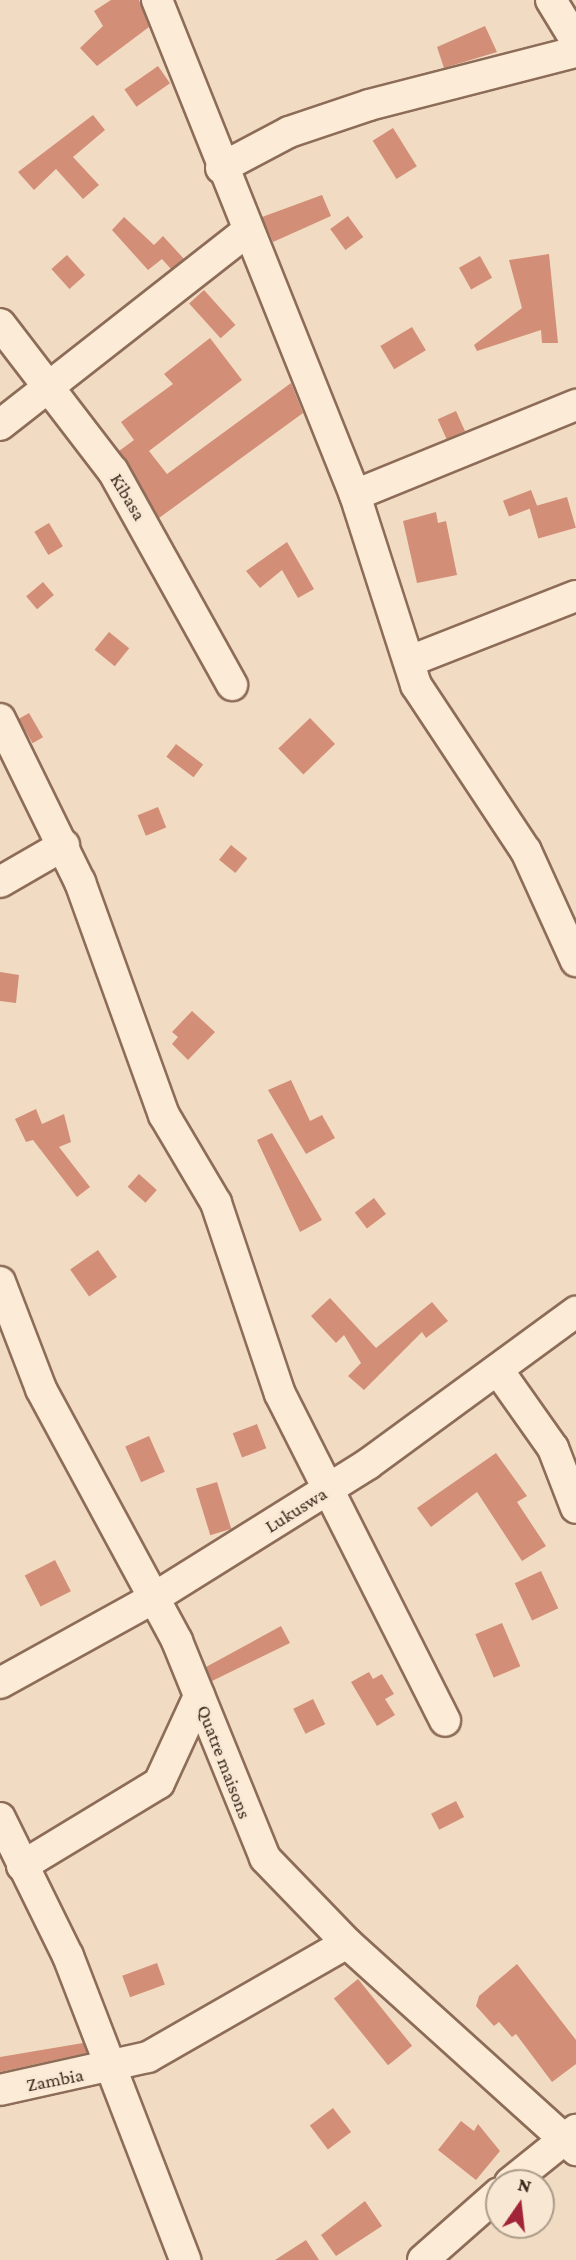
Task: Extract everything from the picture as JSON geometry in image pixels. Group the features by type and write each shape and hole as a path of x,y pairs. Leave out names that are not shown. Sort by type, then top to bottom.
{"street":[{"path":"157,0 245,233 355,495 416,685 567,910 576,961"},
{"path":"551,0 576,41"},
{"path":"221,167 289,132 369,105 576,52"},
{"path":"0,425 245,233"},
{"name":"Kibasa","path":"0,324 50,385 113,471 232,685"},
{"path":"355,495 576,405"},
{"path":"410,661 576,596"},
{"path":"0,719 64,845 142,1065 163,1115 216,1203 280,1394 331,1488 444,1721"},
{"path":"0,882 64,845"},
{"name":"Quatre maisons","path":"0,1282 41,1389 98,1486 199,1696 265,1858 346,1942 571,2139"},
{"name":"Lukuswa","path":"0,1683 152,1599 331,1488 500,1373 576,1312"},
{"path":"500,1373 553,1448 576,1508"},
{"path":"22,1866 159,1783 199,1696"},
{"path":"0,1818 68,1956 185,2260"},
{"name":"Zambia","path":"0,2090 111,2069 166,2048 346,1942"},
{"path":"529,2169 571,2139"},
{"path":"424,2260 485,2206"}],"building":[{"path":"111,0 139,0 149,27 97,66 80,48 103,26 94,11"},
{"path":"485,26 497,52 444,68 437,47"},
{"path":"158,66 170,83 136,107 124,90"},
{"path":"93,115 105,130 73,157 99,185 83,199 56,169 34,190 18,172"},
{"path":"393,128 417,166 396,179 373,141"},
{"path":"322,195 331,216 273,242 262,217"},
{"path":"348,216 363,237 345,250 330,229"},
{"path":"124,217 154,245 163,236 184,259 171,269 162,259 148,270 112,230"},
{"path":"549,254 558,343 542,343 541,330 477,351 474,345 522,308 509,260"},
{"path":"67,255 85,275 69,289 51,269"},
{"path":"480,256 492,278 471,290 459,268"},
{"path":"204,290 235,325 221,338 189,303"},
{"path":"412,327 426,350 394,369 380,346"},
{"path":"210,338 242,380 149,451 167,474 291,383 303,413 159,518 119,451 134,440 121,422 173,384 164,374"},
{"path":"456,411 465,431 447,439 438,419"},
{"path":"531,490 537,506 509,517 503,501"},
{"path":"567,497 576,528 538,539 530,508"},
{"path":"436,512 438,523 446,521 457,575 417,583 403,521"},
{"path":"49,523 63,546 48,555 34,532"},
{"path":"287,542 314,589 298,598 282,570 260,588 246,571"},
{"path":"43,582 54,595 37,609 26,596"},
{"path":"109,632 129,648 115,666 95,650"},
{"path":"29,713 43,737 33,743 19,719"},
{"path":"310,718 335,744 303,774 278,749"},
{"path":"176,744 203,764 194,777 166,757"},
{"path":"158,807 166,827 146,836 138,815"},
{"path":"231,845 247,858 235,873 219,860"},
{"path":"0,972 19,975 16,1003 0,1001"},
{"path":"192,1011 215,1032 188,1060 172,1044 178,1037 172,1032"},
{"path":"291,1080 310,1121 322,1115 335,1138 306,1154 268,1090"},
{"path":"36,1109 42,1124 64,1114 71,1142 59,1147 90,1187 77,1197 33,1140 26,1142 15,1119"},
{"path":"272,1133 322,1220 300,1232 257,1140"},
{"path":"139,1174 157,1190 145,1203 128,1187"},
{"path":"374,1198 386,1214 367,1228 355,1212"},
{"path":"98,1250 117,1277 89,1297 70,1270"},
{"path":"330,1298 376,1348 432,1302 448,1321 426,1338 422,1332 364,1390 348,1376 361,1363 344,1335 336,1343 311,1316"},
{"path":"257,1424 266,1448 242,1458 233,1433"},
{"path":"149,1436 165,1472 141,1482 125,1447"},
{"path":"496,1453 527,1496 517,1502 546,1546 522,1561 477,1492 431,1527 417,1508"},
{"path":"217,1482 231,1529 210,1535 196,1488"},
{"path":"55,1560 71,1591 41,1607 25,1575"},
{"path":"541,1571 558,1608 532,1620 515,1583"},
{"path":"502,1623 520,1666 494,1678 475,1634"},
{"path":"281,1626 290,1643 212,1681 206,1667"},
{"path":"369,1672 373,1679 382,1674 394,1694 385,1699 395,1715 377,1726 351,1682"},
{"path":"313,1699 325,1724 306,1734 293,1709"},
{"path":"456,1801 464,1817 439,1830 431,1814"},
{"path":"157,1963 165,1985 130,1997 122,1976"},
{"path":"517,1964 576,2040 576,2064 552,2082 516,2034 512,2037 499,2022 494,2026 476,2006 479,1996"},
{"path":"358,1979 412,2046 388,2065 334,1999"},
{"path":"83,2043 87,2053 0,2072 0,2057"},
{"path":"333,2108 351,2132 328,2149 310,2125"},
{"path":"461,2121 474,2131 478,2124 500,2151 476,2180 438,2150"},
{"path":"365,2201 382,2226 336,2256 321,2235"},
{"path":"306,2240 319,2260 275,2260"}]}
